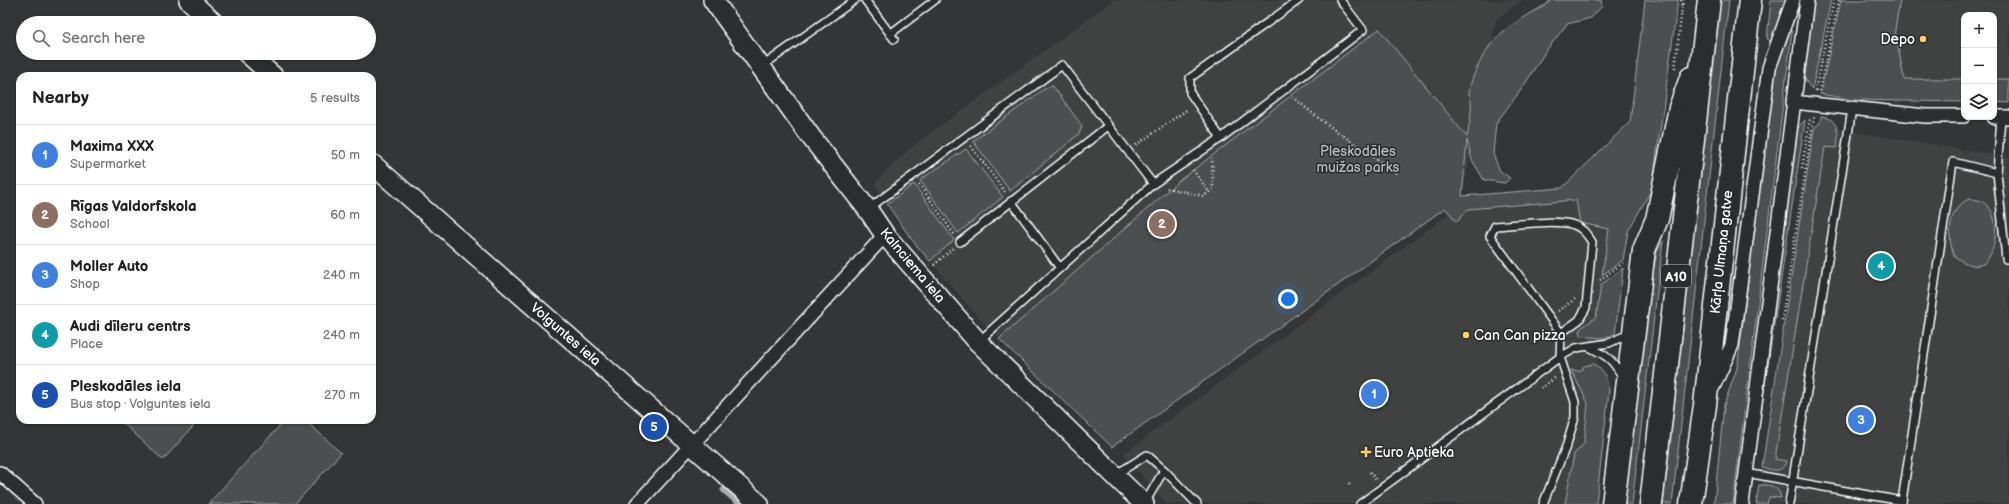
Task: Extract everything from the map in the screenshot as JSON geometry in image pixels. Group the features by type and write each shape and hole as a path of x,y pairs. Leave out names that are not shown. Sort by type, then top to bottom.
{"highway":[{"name":"A10","path":"1651,504 1702,49 1709,0"},
{"name":"Kārļa Ulmaņa gatve","path":"1691,504 1704,405 1750,0"},
{"path":"1613,504 1626,385 1644,250 1657,219 1680,108 1702,49"}],"street":[{"path":"189,0 206,16"},
{"name":"Kalnciema iela","path":"713,0 760,68 868,210 885,235 978,342 1144,504"},
{"path":"1704,405 1732,345 1769,68 1793,0"},
{"path":"1742,504 1807,0"},
{"path":"255,60 268,72"},
{"path":"1793,102 1925,116 1961,116"},
{"name":"Volguntes iela","path":"376,168 759,504"},
{"path":"637,504 885,235"},
{"path":"0,473 35,504"}],"lane":[{"path":"760,68 855,0"},
{"path":"865,0 892,36 935,0"},
{"path":"1221,138 1190,94 1190,78 1299,0"},
{"path":"978,342 1153,184 1221,138 1363,30 1340,0"},
{"path":"868,210 1062,65 1153,184"},
{"path":"1789,504 1852,109"},
{"path":"2001,117 1997,173 2006,259"},
{"path":"960,242 1108,126"},
{"path":"1746,472 1902,502 1953,162 1997,173"},
{"path":"1011,201 1060,268"},
{"path":"1543,504 1567,444 1575,417 1574,402 1560,357 1561,333 1490,236 1495,226 1548,223 1573,225 1584,230 1592,242 1586,308 1579,320 1561,333"},
{"path":"1360,504 1560,357 1576,348 1589,347 1613,341 1624,336 1634,326"},
{"path":"1589,347 1606,355 1614,362 1626,385"},
{"path":"1114,475 1147,455 1197,504"},
{"path":"1144,504 1164,470"}],"path":[{"path":"1815,91 1834,0"},
{"path":"1782,322 1816,105 1839,0"},
{"path":"1285,90 1317,117 1397,174"},
{"path":"1127,151 1197,103"},
{"path":"964,137 1011,201"},
{"path":"1153,184 1204,196 1213,189 1211,145"},
{"path":"1186,162 1209,192"},
{"path":"912,176 960,242 929,268"},
{"path":"1541,388 1558,376"},
{"path":"1370,472 1376,481"}],"shaded area":[{"path":"1114,0 1523,0 1496,19 1462,197 1112,447 979,318 912,240 874,184 910,148"},
{"path":"1846,0 2009,0 2009,99 1997,99 1997,12 1961,12 1961,98 1896,96"},
{"path":"1825,127 2009,157 2009,504 1759,504 1817,134"},
{"path":"1583,194 1615,222 1580,504 1167,504 1123,454 1460,206"}],"green space":[{"name":"Pleskodāles muižas parks","path":"1552,0 1601,0 1602,6 1591,18 1567,24 1545,52 1523,87 1496,123 1493,154 1500,171 1510,178 1505,183 1484,180 1472,160 1467,140 1462,196 1562,188 1630,122 1645,0 1678,0 1652,189 1628,231 1623,260 1602,275 1609,229 1580,223 1576,200 1468,209 1457,222 1445,208 1112,447 999,339 1180,180 1379,29 1467,137 1471,110 1471,100 1469,95 1470,87 1475,72 1485,53 1501,34"},
{"path":"1720,0 1729,0 1672,504 1663,504"},
{"path":"1771,0 1785,0 1772,42 1767,39"},
{"path":"1813,0 1831,0 1812,89 1807,83 1801,69"},
{"path":"1841,0 1900,0 1895,30 1904,79 1961,79 1961,102 1855,100 1820,94"},
{"path":"1789,31 1792,31 1733,504 1714,504 1724,405 1737,368 1740,347 1769,100 1775,71"},
{"path":"1997,79 2009,79 2009,103 1997,102"},
{"path":"1053,86 1082,126 1079,134 1010,191 973,141 1046,88"},
{"path":"1821,116 1827,117 1834,123 1838,132 1837,148 1825,147 1775,459 1786,461 1782,468 1773,470 1762,467 1814,128 1820,123"},
{"path":"1805,120 1754,457 1796,130"},
{"path":"966,149 1003,197 958,233 920,180"},
{"path":"914,184 954,240 930,261 912,240 887,204"},
{"path":"1969,199 1981,201 1990,208 1996,230 1991,253 1986,261 1980,265 1970,264 1954,256 1950,240 1953,216 1962,203"},
{"path":"1663,241 1632,504 1620,504 1642,319 1657,252"},
{"path":"1623,268 1615,334 1603,338 1581,336 1580,329 1596,317 1601,285"},
{"path":"1593,364 1605,375 1609,391 1596,504 1565,504 1574,454 1584,444 1588,403 1571,370 1580,371 1584,366"},
{"path":"124,424 195,424 163,460"},
{"path":"281,424 309,424 341,453 295,504 208,504"},
{"path":"1759,485 1776,488 1781,498 1769,497 1767,504 1756,504"}],"waterway":[{"path":"723,490 739,504"}],"place":[{"name":"Depo","path":"1923,39"},
{"name":"Rīgas Valdorfskola","path":"1162,224"},
{"name":"Audi dīleru centrs","path":"1881,266"},
{"name":"Can Can pizza","path":"1466,335"},
{"name":"Maxima XXX","path":"1374,394"},
{"name":"Moller Auto","path":"1861,420"},
{"name":"Pleskodāles iela","path":"654,427"},
{"name":"Euro Aptieka","path":"1366,452"}]}
